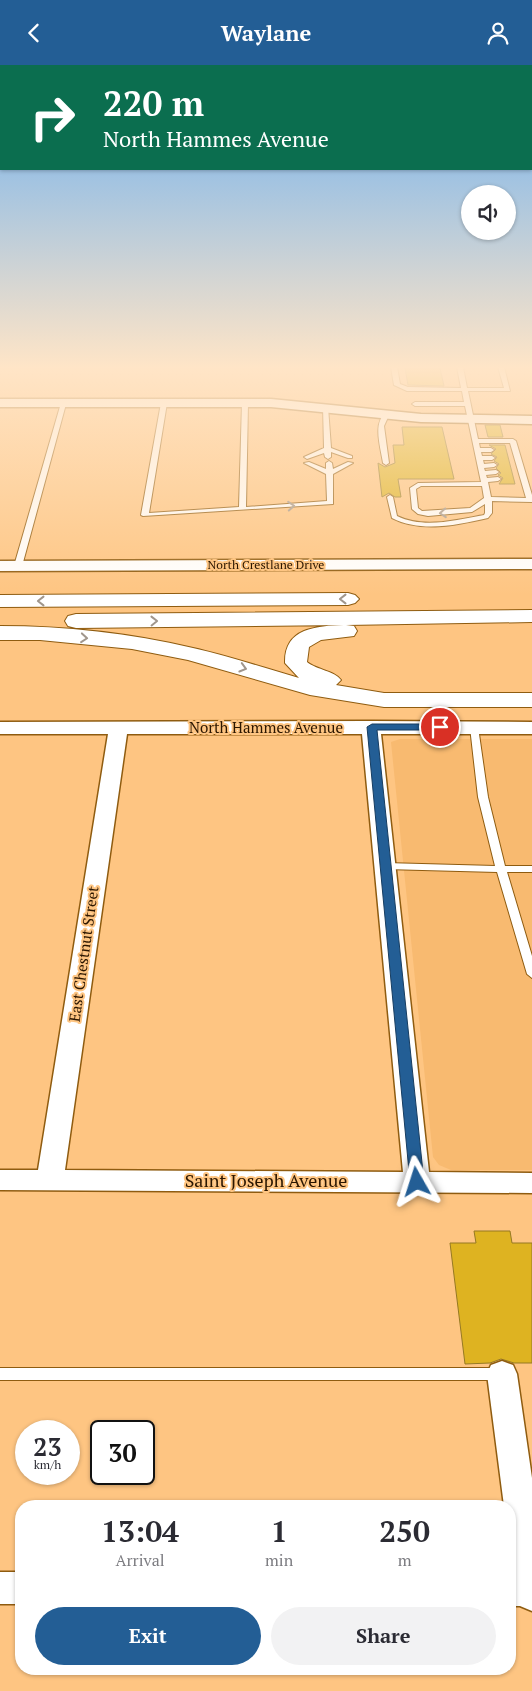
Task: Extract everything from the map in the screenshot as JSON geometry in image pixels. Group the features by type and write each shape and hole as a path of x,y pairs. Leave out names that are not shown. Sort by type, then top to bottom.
{"highway":[{"path":"0,601 532,599"},
{"path":"0,622 532,616"},
{"path":"532,623 396,627 326,633 302,641 296,648 296,663 303,671 315,677 344,684 420,688 532,687"},
{"path":"0,633 40,633 132,642 192,654 310,688 384,699 532,700"}],"street":[{"name":"North Crestlane Drive","path":"0,566 532,564"},
{"path":"372,727 417,1182"},
{"name":"North Hammes Avenue","path":"0,728 532,728"},
{"name":"East Chestnut Street","path":"50,1180 118,728"},
{"name":"Saint Joseph Avenue","path":"0,1181 532,1183"},
{"path":"502,1374 532,1595"},
{"path":"0,1589 15,1589"},
{"path":"516,1590 532,1590"}],"lane":[{"path":"18,565 52,443"},
{"path":"157,443 145,515 331,503 328,443"},
{"path":"242,509 244,443"},
{"path":"383,443 386,463"},
{"path":"390,497 394,517 410,524 423,525 486,517 489,513 488,499 476,443"},
{"path":"482,472 496,472 482,472 420,484 412,488 415,509 420,513 428,514 460,512 472,510 488,499 530,500 514,443"},
{"path":"328,449 307,460 330,473"},
{"path":"328,449 318,460 330,473"},
{"path":"328,449 339,460 330,473"},
{"path":"328,449 350,460 330,473"},
{"path":"478,450 491,450"},
{"path":"506,450 520,465"},
{"path":"482,472 492,458"},
{"path":"520,465 511,469 520,465"},
{"path":"474,727 483,797 501,869 532,974"},
{"path":"385,866 532,869"},
{"path":"0,1374 502,1374"}],"shaded area":[{"path":"400,739 532,739 532,1170 451,1170 439,1165 433,1157 391,742"}],"building":[{"path":"404,443 446,443 454,479 398,479 401,497 395,497 389,493 382,497 378,463 385,467 395,463 393,445 404,445"},
{"path":"489,445 505,445 515,484 499,484 503,478 498,475 501,473 496,468 499,464 494,461 497,457 491,454 496,449"},
{"path":"474,1231 510,1231 512,1243 532,1243 532,1363 514,1363 501,1359 490,1363 465,1364 450,1243 476,1243"}],"route":[{"path":"417,1182 372,727 440,727"}]}
